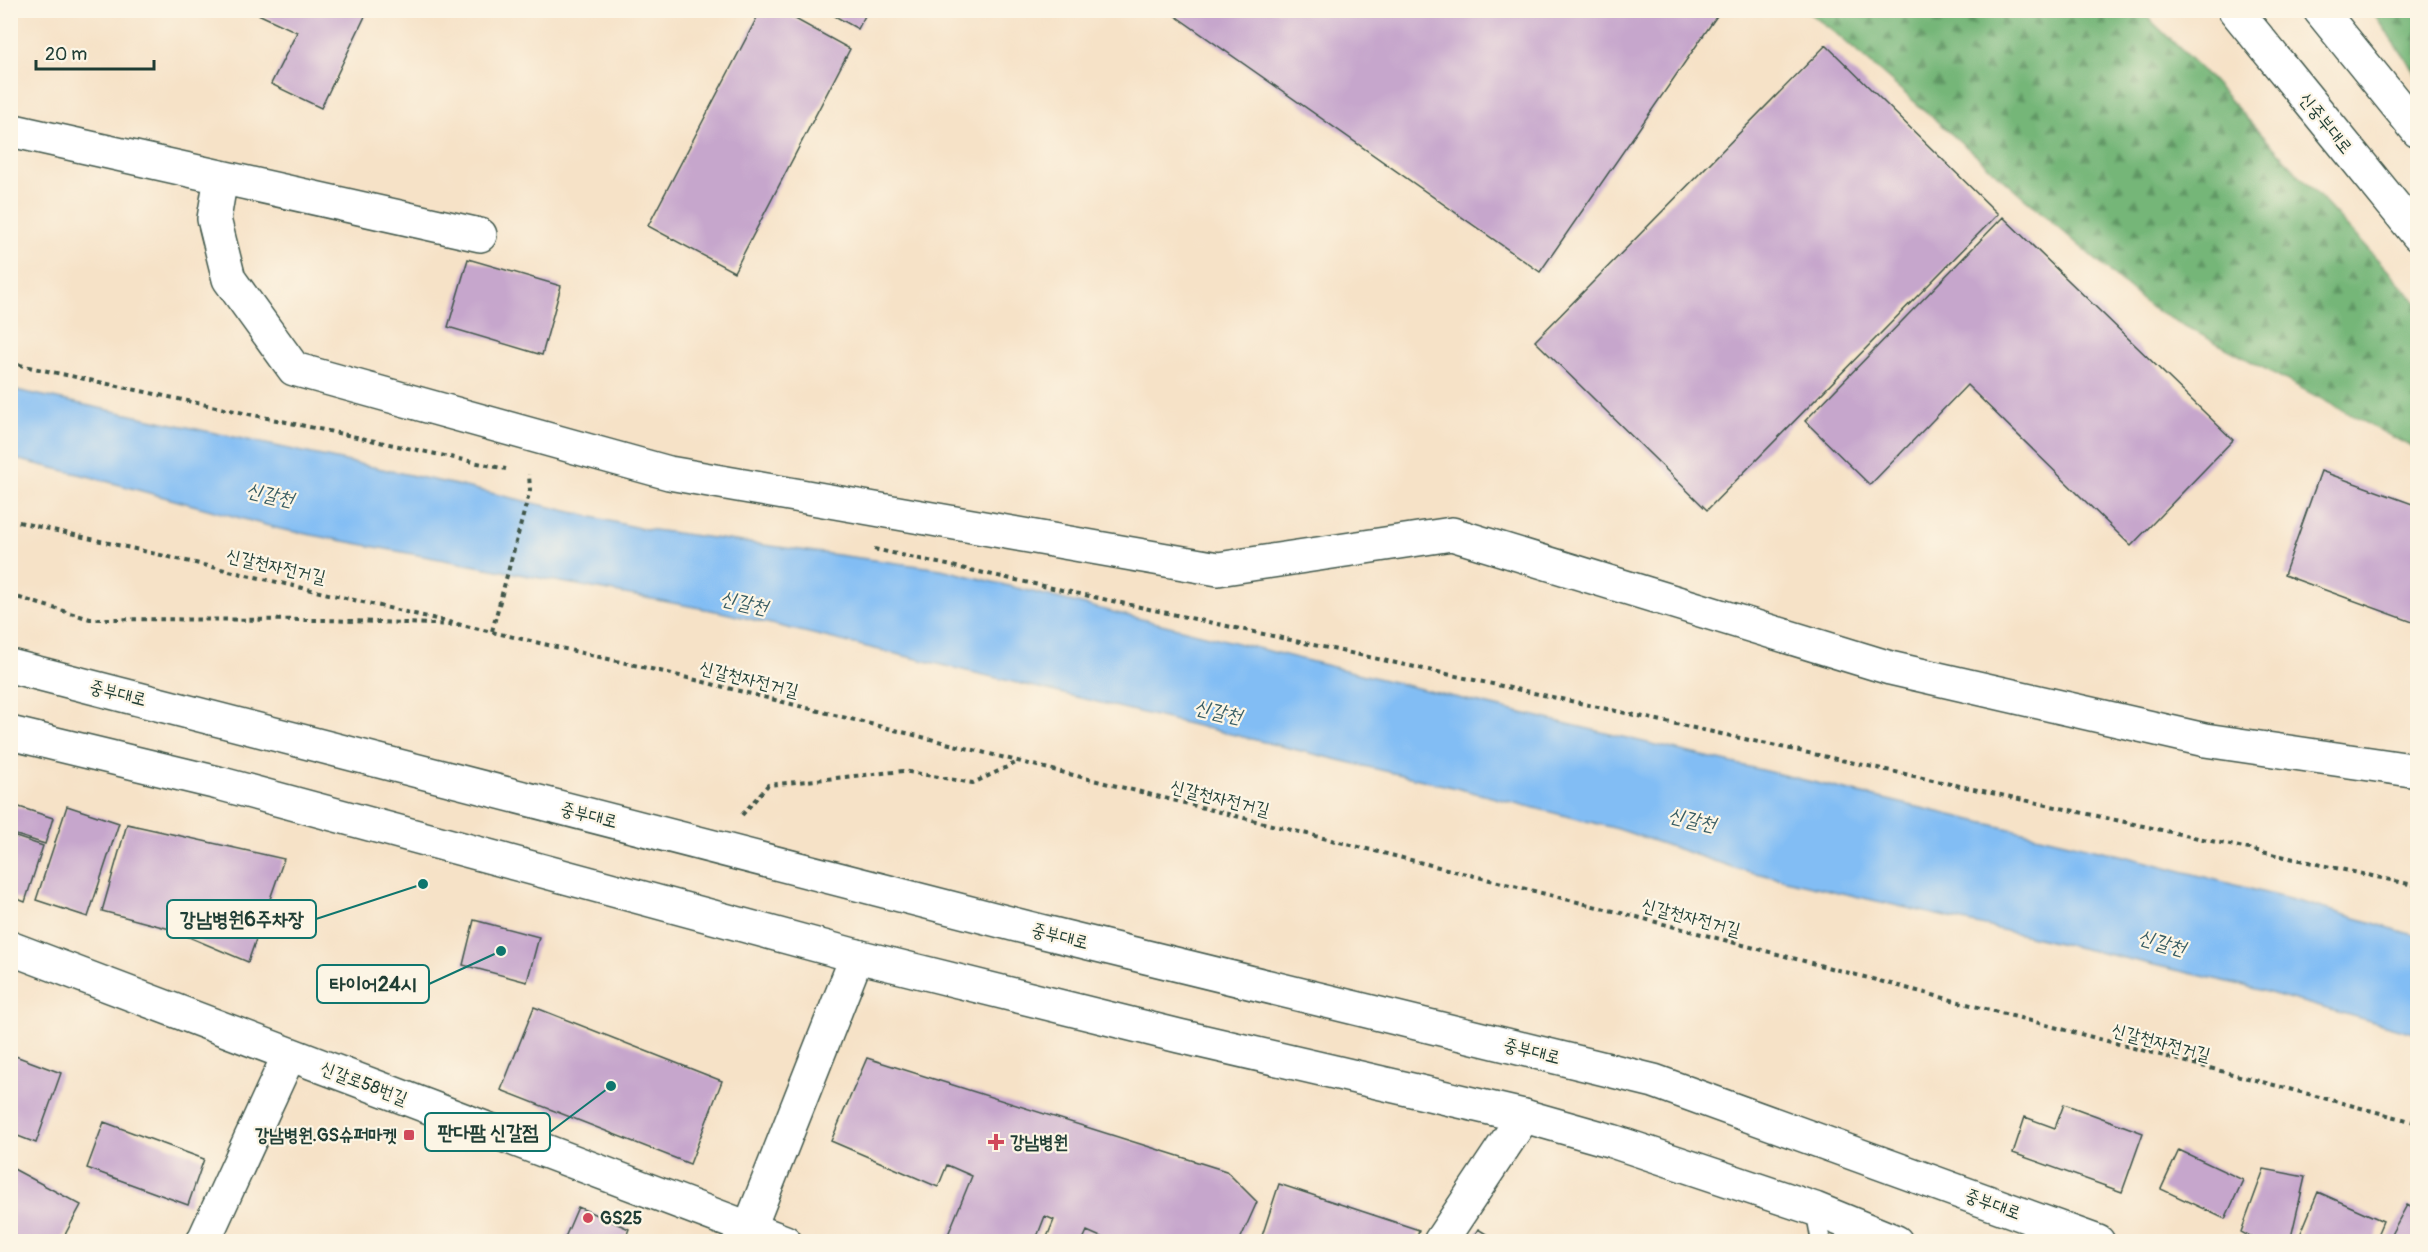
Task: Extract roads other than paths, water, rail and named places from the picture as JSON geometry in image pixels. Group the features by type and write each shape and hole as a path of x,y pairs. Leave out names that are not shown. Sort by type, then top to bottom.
{"main road":[{"name":"신중부대로","path":"2235,10 2418,235"},
{"path":"2320,10 2418,131"},
{"path":"10,130 480,235"},
{"path":"221,177 214,219 229,279 294,369 669,473 1218,569 1452,534 1890,668 2205,740 2418,771"},
{"name":"중부대로","path":"10,666 1040,931 1654,1081 2098,1242"},
{"path":"10,733 218,783 857,956 1179,1036 1524,1116 1612,1141 1815,1209 1896,1242"},
{"name":"신갈로58번길","path":"10,948 747,1235 785,1242"},
{"path":"747,1235 857,956"},
{"path":"204,1242 288,1055"},
{"path":"1440,1242 1524,1116"}],"lane":[{"path":"1815,1209 1821,1242"}],"water":[{"name":"신갈천","path":"11,389 461,486 639,528 941,569 1433,692 2128,857 2312,905 2417,936 2417,1034 2241,985 1738,869 1618,829 1456,788 721,612 280,529 91,477 11,458"}],"place":[{"name":"강남병원6주차장","path":"423,884"},
{"name":"타이어24시","path":"501,951"},
{"name":"판다팜 신갈점","path":"611,1086"},
{"name":"강남병원.GS슈퍼마켓","path":"409,1135"},
{"name":"강남병원","path":"996,1142"},
{"name":"GS25","path":"588,1218"}]}
